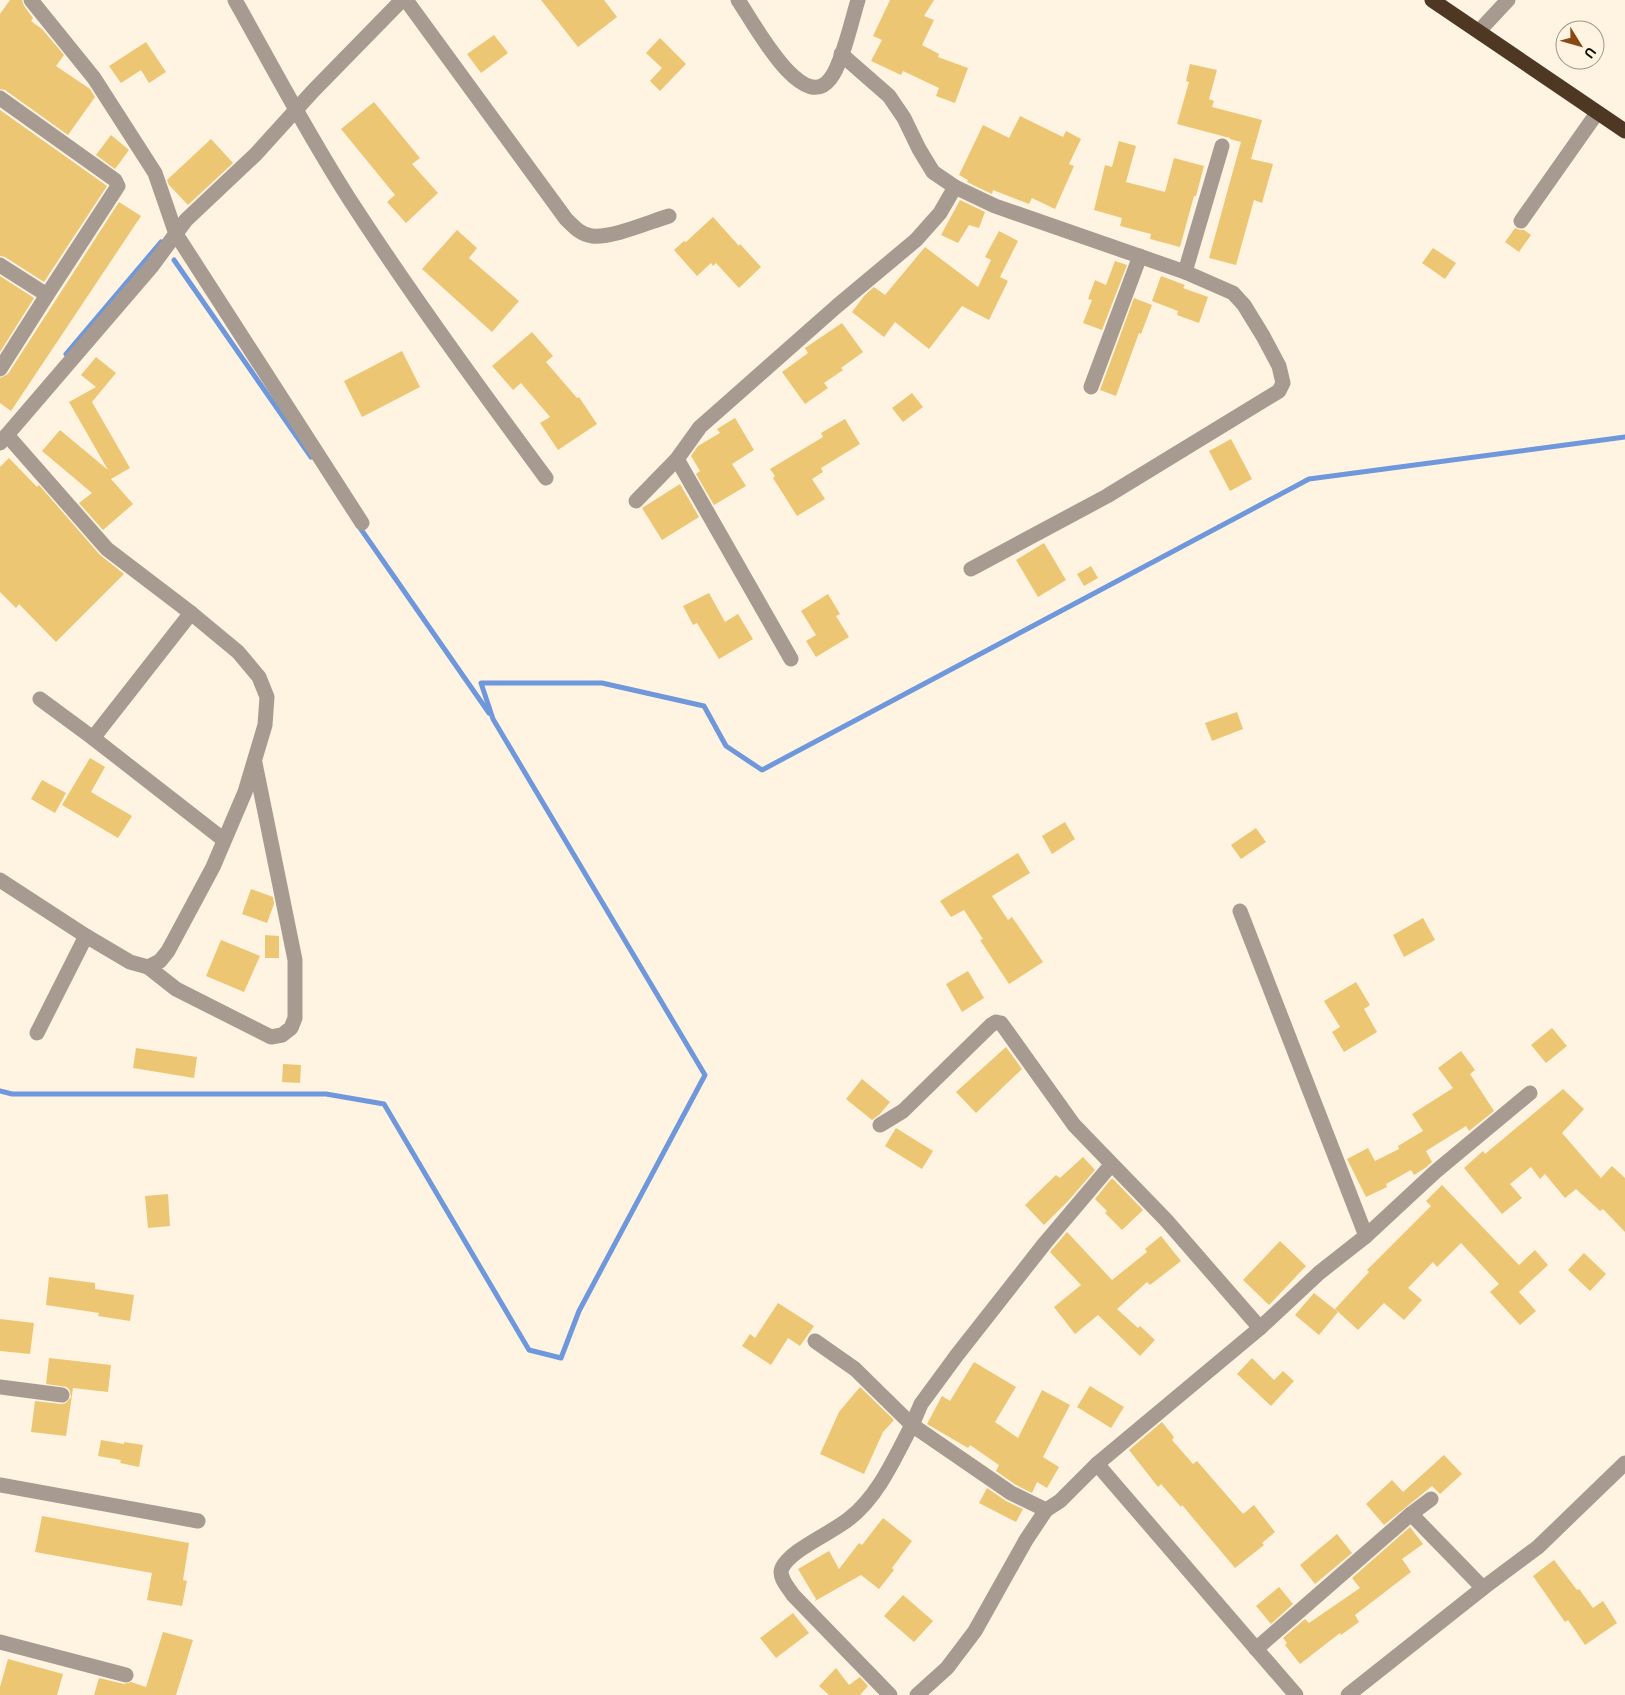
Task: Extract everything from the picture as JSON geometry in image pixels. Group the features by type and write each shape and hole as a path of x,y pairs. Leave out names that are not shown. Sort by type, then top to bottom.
{"highway":[{"path":"1432,0 1625,131"}],"street":[{"path":"31,0 94,78 155,173 176,234 362,523"},
{"path":"235,0 296,110 353,204 452,350 546,478"},
{"path":"148,967 160,961 168,951 213,867 245,792 265,725 267,697 259,677 238,652 191,613 107,550 4,439 152,266 186,220 256,154 313,91 404,0 566,219 578,231 591,236 609,235 669,216"},
{"path":"738,0 785,69 799,81 816,88 825,85 832,78 858,0"},
{"path":"1479,31 1508,0"},
{"path":"841,54 888,96 904,118 933,172 955,186 995,206 1185,272 1233,293 1244,305 1279,366 1283,383 1279,391 1107,496 971,569"},
{"path":"0,98 115,180 118,186 0,369"},
{"path":"1521,221 1597,113"},
{"path":"1185,272 1222,146"},
{"path":"636,501 677,458 700,427 837,306 916,240 940,213 955,186"},
{"path":"1091,387 1140,256"},
{"path":"0,265 47,295"},
{"path":"677,458 791,659"},
{"path":"94,738 191,613"},
{"path":"40,699 94,738 224,840"},
{"path":"0,880 130,962 148,967 176,989 271,1037 282,1035 291,1028 295,1018 295,960 254,762"},
{"path":"1240,911 1366,1236"},
{"path":"37,1033 86,936"},
{"path":"880,1125 903,1111 991,1025 996,1022 1001,1023 1074,1124 1111,1165 1166,1220 1260,1328"},
{"path":"917,1695 947,1668 976,1631 1026,1540 1046,1510 1060,1501 1097,1464 1260,1328 1319,1273 1366,1236 1435,1172 1530,1093"},
{"path":"890,1695 804,1608 784,1581 781,1571 783,1566 792,1557 850,1518 871,1496 912,1425 921,1404 1045,1243 1111,1165"},
{"path":"815,1341 855,1369 912,1425 1011,1493 1046,1510"},
{"path":"0,1387 62,1396"},
{"path":"1348,1695 1538,1547 1625,1463"},
{"path":"1097,1464 1296,1695"},
{"path":"0,1485 198,1521"},
{"path":"1256,1649 1431,1499"},
{"path":"1412,1514 1483,1588"},
{"path":"0,1642 126,1675"}],"building":[{"path":"10,0 22,0 33,18 31,21 42,29 64,55 56,66 90,89 95,97 68,135 5,90 0,89 0,14"},
{"path":"541,0 604,0 617,17 578,47"},
{"path":"890,0 934,0 924,16 934,20 922,45 939,54 938,57 968,68 955,103 936,96 939,88 903,71 901,75 871,61 882,40 873,36"},
{"path":"494,35 508,53 481,73 467,54"},
{"path":"660,38 686,64 660,91 650,81 662,68 646,53"},
{"path":"146,42 166,72 149,83 141,70 121,83 109,66"},
{"path":"1190,64 1217,70 1209,99 1214,101 1212,107 1262,120 1251,159 1273,164 1262,203 1254,200 1236,265 1209,258 1241,142 1177,124 1189,82 1186,81"},
{"path":"374,102 420,158 412,164 438,193 406,223 387,202 395,195 341,129"},
{"path":"0,110 107,186 44,282 5,257 0,256"},
{"path":"1020,116 1063,137 1066,131 1081,139 1069,164 1074,166 1055,209 1032,198 1029,204 993,190 992,194 967,182 968,180 959,175 983,125 1009,138"},
{"path":"111,135 129,150 115,169 96,155"},
{"path":"211,139 233,163 188,205 169,185 167,180"},
{"path":"1119,141 1136,146 1126,182 1165,192 1174,158 1204,166 1180,247 1150,239 1151,234 1120,226 1122,218 1094,210 1105,165 1112,167"},
{"path":"960,200 985,212 979,228 969,225 958,243 941,235"},
{"path":"119,202 141,216 11,411 0,403 0,378 8,374"},
{"path":"713,217 761,267 739,288 716,263 713,266 711,263 697,276 674,250 684,241 686,242"},
{"path":"1515,228 1524,230 1531,235 1519,252 1505,242"},
{"path":"457,230 477,248 469,258 519,301 492,332 422,269"},
{"path":"999,231 1018,241 1000,277 1008,281 989,320 962,306 929,349 895,322 884,337 852,312 864,296 874,287 885,295 925,247 978,287 991,260 985,257"},
{"path":"1433,248 1456,263 1445,279 1422,263"},
{"path":"1115,261 1127,265 1102,330 1083,323 1092,300 1088,299 1095,280 1106,285"},
{"path":"0,276 34,298 0,352"},
{"path":"1161,276 1185,285 1183,288 1208,297 1199,323 1177,315 1178,311 1152,301"},
{"path":"1134,298 1152,305 1141,334 1139,333 1116,396 1100,390"},
{"path":"842,323 863,352 841,368 843,370 824,383 828,388 805,404 782,372 808,353 805,348"},
{"path":"532,332 553,356 546,362 577,398 579,397 597,424 558,450 540,423 550,417 521,383 513,390 492,366"},
{"path":"402,351 420,387 362,417 344,381"},
{"path":"96,357 116,373 92,402 130,468 111,479 133,504 103,530 79,503 92,493 42,451 60,430 108,470 69,402 96,387 81,375"},
{"path":"912,393 923,407 903,422 892,408"},
{"path":"735,418 754,450 732,464 746,486 714,505 696,474 700,471 691,456 698,446 720,433 717,429"},
{"path":"845,419 860,444 821,468 823,472 812,479 825,499 797,516 773,478 775,476 770,469 823,437 821,433"},
{"path":"1231,439 1252,479 1230,491 1209,451"},
{"path":"9,458 37,487 39,485 100,555 124,574 56,642 19,604 16,608 0,592 0,467"},
{"path":"680,484 699,517 662,540 642,508"},
{"path":"1044,543 1066,580 1038,597 1016,560"},
{"path":"1091,566 1098,578 1084,586 1077,574"},
{"path":"709,593 725,622 738,614 753,639 719,659 697,623 693,625 683,606"},
{"path":"828,594 840,614 836,616 849,637 816,657 806,641 816,635 801,611"},
{"path":"1237,712 1243,729 1212,741 1205,723"},
{"path":"90,758 105,767 91,792 132,816 118,838 62,805"},
{"path":"42,780 66,793 55,813 31,799"},
{"path":"1065,822 1075,839 1052,854 1042,836"},
{"path":"1256,828 1266,842 1241,859 1231,845"},
{"path":"1018,853 1030,873 992,896 1008,920 1012,917 1043,962 1009,984 980,940 983,939 964,910 951,917 940,901"},
{"path":"251,889 273,897 274,904 267,923 242,914"},
{"path":"1423,918 1435,940 1404,957 1393,935"},
{"path":"265,935 279,936 279,958 265,958"},
{"path":"221,940 260,956 244,992 206,976"},
{"path":"968,971 984,998 962,1012 946,984"},
{"path":"1356,982 1370,1005 1364,1009 1377,1032 1344,1052 1332,1032 1340,1027 1324,1001"},
{"path":"1552,1028 1567,1046 1546,1063 1531,1045"},
{"path":"1006,1047 1022,1069 976,1113 956,1092"},
{"path":"136,1048 197,1057 194,1078 133,1068"},
{"path":"1461,1051 1475,1070 1470,1074 1494,1111 1469,1131 1466,1126 1426,1151 1432,1162 1425,1168 1414,1175 1411,1170 1386,1184 1387,1187 1366,1197 1347,1159 1368,1148 1375,1161 1399,1149 1398,1146 1423,1131 1412,1114 1453,1088 1438,1068"},
{"path":"283,1064 301,1065 300,1083 282,1082"},
{"path":"862,1079 890,1102 872,1120 846,1099"},
{"path":"1563,1089 1584,1109 1562,1133 1601,1178 1612,1166 1625,1178 1625,1232 1603,1209 1600,1211 1576,1189 1565,1198 1545,1174 1540,1179 1531,1167 1510,1184 1522,1198 1502,1214 1464,1168 1483,1151 1485,1154"},
{"path":"896,1128 933,1151 922,1169 885,1146"},
{"path":"1083,1157 1095,1170 1044,1225 1025,1205 1056,1175 1060,1178"},
{"path":"1112,1178 1143,1210 1122,1230 1105,1213 1107,1211 1095,1199"},
{"path":"1442,1185 1519,1265 1535,1250 1548,1265 1519,1292 1536,1311 1520,1325 1490,1292 1499,1284 1461,1243 1437,1267 1433,1262 1408,1288 1422,1300 1404,1320 1384,1303 1358,1330 1335,1309 1369,1272 1367,1270 1431,1206 1426,1201"},
{"path":"168,1194 170,1226 148,1228 145,1196"},
{"path":"1067,1232 1112,1280 1147,1252 1145,1249 1161,1236 1181,1261 1150,1285 1147,1282 1117,1309 1155,1340 1140,1356 1098,1315 1075,1334 1054,1307 1081,1285 1050,1252"},
{"path":"1280,1241 1306,1266 1269,1305 1243,1280"},
{"path":"1584,1253 1606,1274 1590,1291 1568,1270"},
{"path":"49,1277 95,1283 95,1289 134,1295 130,1321 98,1316 99,1313 46,1305"},
{"path":"1314,1293 1338,1312 1319,1335 1295,1315"},
{"path":"778,1303 814,1326 800,1346 788,1338 771,1365 742,1346 750,1334 755,1338"},
{"path":"0,1319 34,1323 30,1354 0,1351"},
{"path":"49,1358 111,1365 108,1392 73,1388 66,1436 31,1432 35,1401 61,1404 66,1403 71,1397 67,1387 46,1384"},
{"path":"1252,1358 1274,1380 1283,1371 1294,1381 1271,1406 1237,1374"},
{"path":"974,1362 1016,1387 995,1422 1018,1438 1042,1390 1070,1405 1043,1457 1059,1467 1047,1488 1037,1482 1032,1493 1016,1485 996,1471 999,1465 970,1445 968,1448 927,1424 942,1396 950,1401"},
{"path":"1090,1386 1124,1407 1111,1428 1077,1407"},
{"path":"860,1387 894,1420 883,1432 864,1474 820,1454 839,1412"},
{"path":"1162,1422 1174,1437 1172,1440 1193,1464 1197,1461 1243,1514 1254,1505 1275,1532 1262,1543 1264,1545 1235,1568 1182,1505 1181,1507 1161,1484 1158,1487 1129,1450"},
{"path":"101,1440 143,1445 139,1467 120,1463 121,1460 98,1456"},
{"path":"1444,1455 1462,1474 1440,1494 1432,1486 1384,1525 1366,1504 1392,1480 1403,1492"},
{"path":"987,1488 1006,1501 1023,1509 1016,1522 979,1503"},
{"path":"42,1516 189,1543 183,1580 187,1581 182,1606 147,1600 152,1573 35,1552"},
{"path":"883,1518 912,1541 892,1568 894,1570 879,1589 861,1575 815,1601 816,1599 798,1569 829,1551 839,1569 859,1543 862,1545"},
{"path":"1410,1527 1423,1544 1402,1559 1411,1572 1355,1615 1359,1622 1341,1635 1340,1633 1300,1664 1285,1645 1287,1643 1283,1638 1305,1619 1309,1623 1360,1588 1352,1578"},
{"path":"1337,1534 1352,1553 1315,1584 1300,1565"},
{"path":"1554,1560 1593,1608 1603,1601 1617,1623 1585,1645 1568,1620 1565,1622 1533,1576"},
{"path":"1279,1587 1293,1604 1271,1624 1256,1606"},
{"path":"903,1595 933,1621 914,1642 884,1616"},
{"path":"793,1613 809,1633 776,1658 760,1638"},
{"path":"163,1632 193,1640 176,1695 94,1695 99,1678 124,1684 131,1682 146,1687"},
{"path":"8,1659 63,1674 57,1695 0,1695 0,1687"},
{"path":"836,1668 849,1685 860,1677 868,1686 860,1695 829,1695 819,1686"}],"waterway":[{"path":"66,354 161,242"},
{"path":"174,260 311,457"},
{"path":"0,1091 12,1094 326,1094 384,1104 529,1350 561,1358 579,1311 705,1075 493,719 481,683 602,683 704,706 726,746 762,770 1309,479 1625,437"},
{"path":"358,525 489,713"}]}
